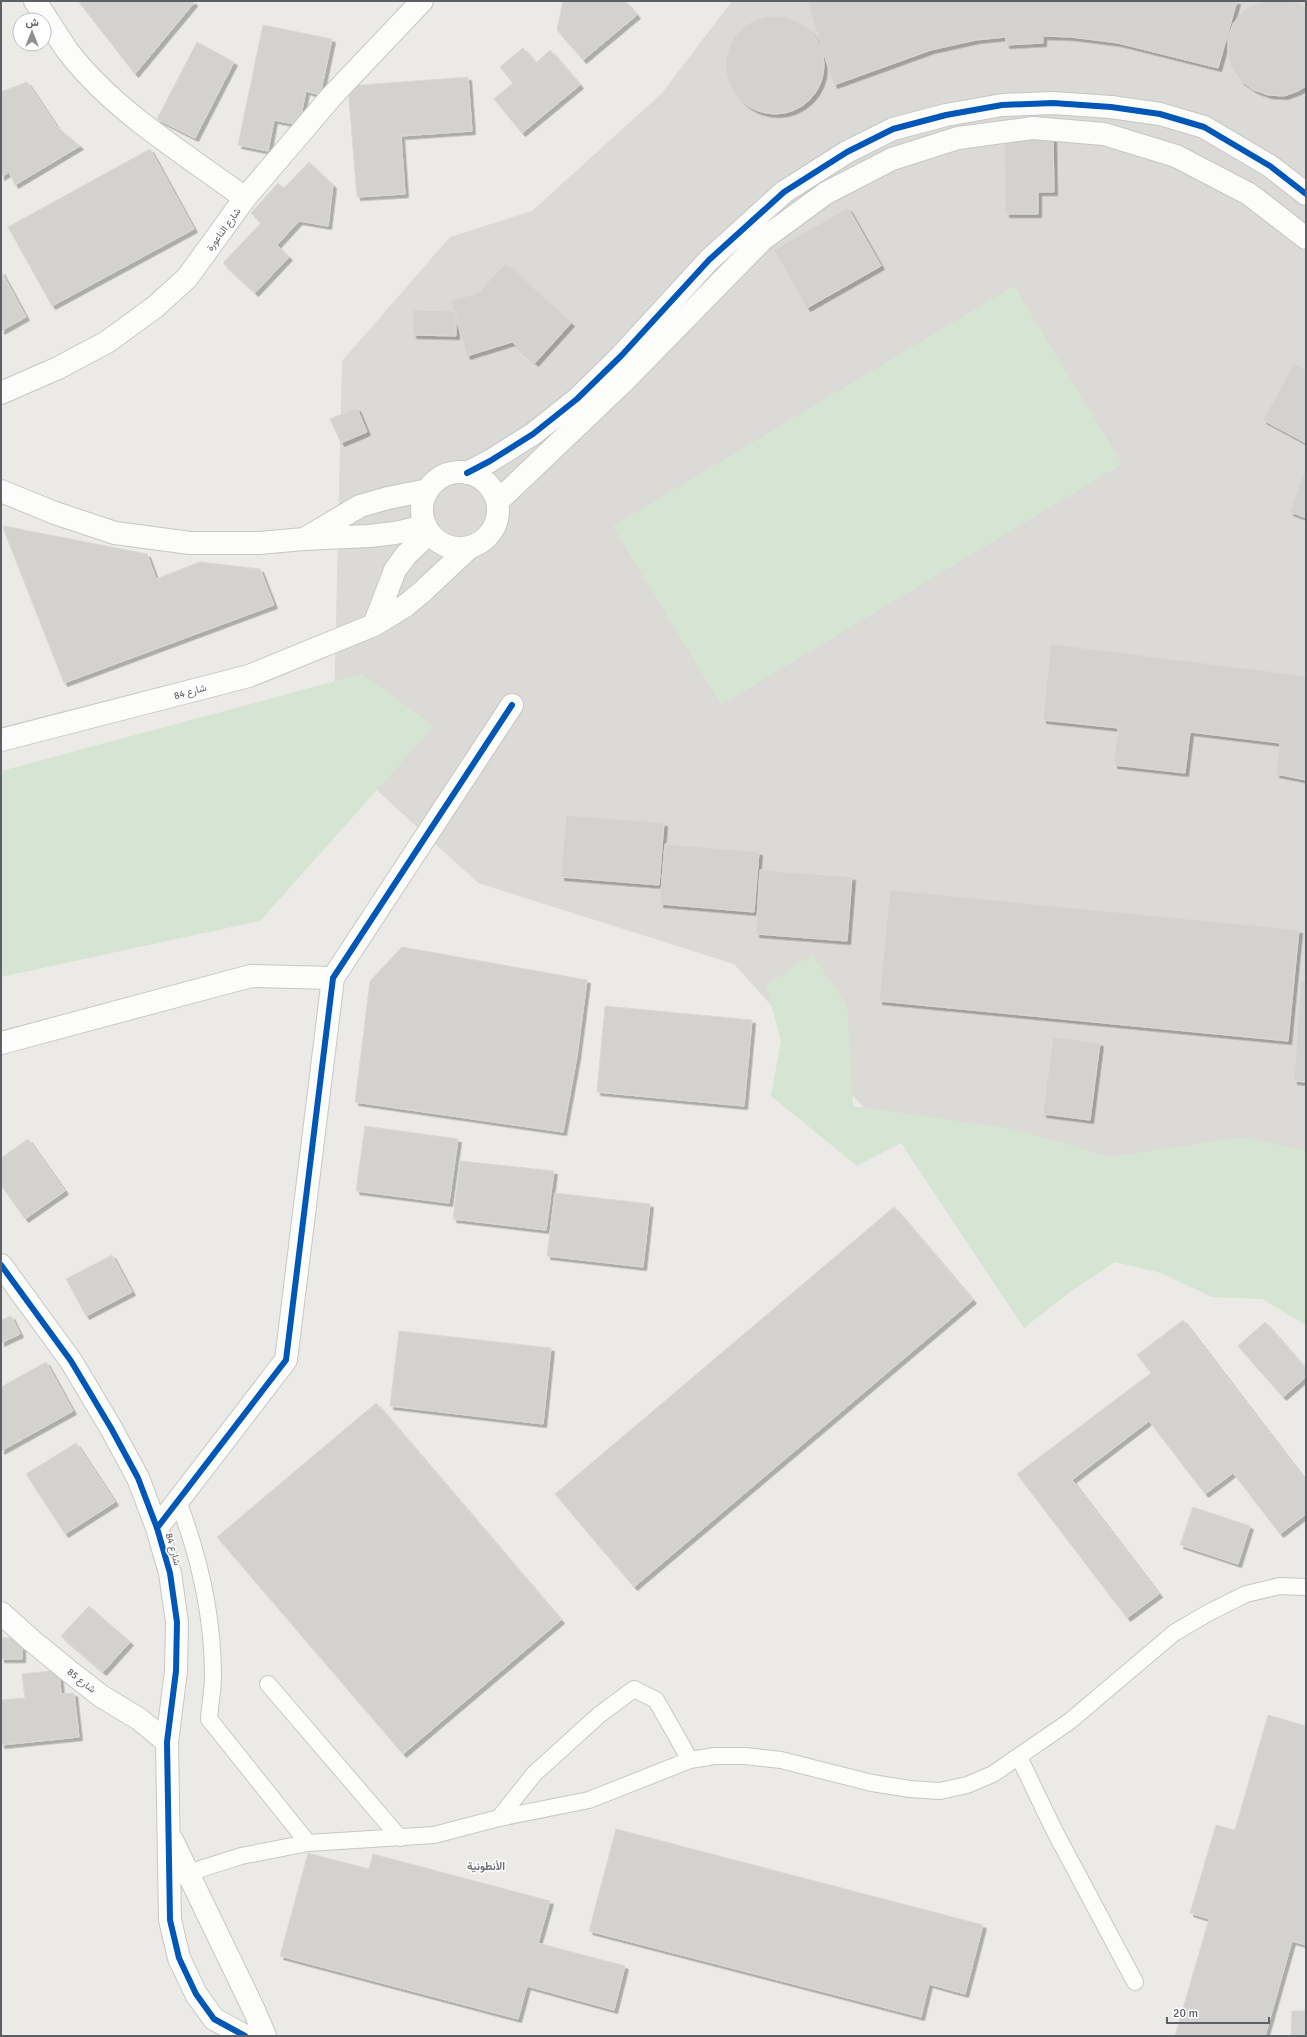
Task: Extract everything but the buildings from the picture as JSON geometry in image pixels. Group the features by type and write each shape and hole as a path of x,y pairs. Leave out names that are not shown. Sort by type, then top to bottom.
{"street":[{"name":"شارع الناعورة","path":"1,393 58,368 107,342 155,307 187,278 245,198 129,113 107,93 67,50 35,1"},
{"path":"245,198 332,96 422,1"},
{"path":"467,473 490,461 533,434 577,399 621,356 709,260 784,192 847,152 893,129 946,115 1002,104 1053,103 1112,107 1160,114 1204,127 1270,166 1306,194"},
{"path":"497,502 624,381 762,240 826,193 892,159 958,138 1033,128 1104,134 1176,156 1249,194 1306,238"},
{"path":"1249,194 1270,166"},
{"path":"455,473 467,473 480,478 491,488 497,502 498,516 493,530 483,541 470,547 454,548 440,543 428,530 422,510 428,490 435,482 444,476 455,473"},
{"path":"304,539 360,506 388,498 428,490"},
{"path":"1,491 55,513 115,533 190,543 259,543 369,536 428,530"},
{"path":"374,625 395,570 428,530"},
{"name":"شارع 84","path":"1,740 249,676 374,625 405,606 470,547"},
{"path":"157,1528 286,1360 333,978 512,705"},
{"path":"1,1042 252,976 333,978"},
{"name":"شارع 84","path":"1,1265 71,1361 111,1428 138,1478 157,1528 170,1573 177,1622 176,1671 166,1742 168,1834 178,1876"},
{"name":"شارع 85","path":"1,1613 69,1671 101,1696 139,1719 166,1742"},
{"path":"178,1876 170,1920 179,1958 196,1994 214,2019 245,2036"},
{"path":"178,1876 254,2010 265,2036"}],"lane":[{"path":"178,1500 192,1537 208,1610 213,1676 208,1719 308,1843"},
{"path":"178,1876 241,1856 308,1843 434,1835 499,1818 589,1800 690,1760 714,1756 745,1756 781,1760 872,1783 910,1789 940,1791 967,1785 987,1777 1019,1757 1070,1721 1174,1633 1208,1612 1246,1594 1280,1586 1306,1587"},
{"path":"268,1684 400,1838"},
{"path":"499,1818 534,1774 599,1716 634,1689 656,1700 690,1760"},
{"path":"1019,1757 1054,1830 1135,1982"}],"shaded area":[{"path":"732,1 1306,1 1306,1214 866,1110 734,964 478,883 333,750 342,361 450,237 532,211 662,93"}],"green space":[{"path":"1014,286 1122,464 721,705 613,526"},
{"path":"362,674 434,726 260,921 1,977 1,771"},
{"path":"812,955 847,1005 853,1106 1013,1129 1111,1157 1243,1137 1306,1151 1306,1325 1262,1299 1212,1297 1161,1273 1115,1262 1070,1292 1024,1328 901,1143 857,1166 771,1096 781,1041 766,985"}],"cycle path":[{"path":"467,473 490,461 533,434 577,399 621,356 709,260 784,192 847,152 893,129 946,115 1002,105 1053,103 1111,107 1160,114 1204,127 1270,166 1306,194"},
{"path":"157,1528 286,1360 333,978 512,705"},
{"path":"1,1265 71,1361 111,1428 138,1478 157,1528 170,1573 177,1622 176,1671 167,1742 170,1920 179,1958 196,1994 214,2019 245,2036"}],"district":[{"name":"الأنطونية","path":"486,1866"}]}
